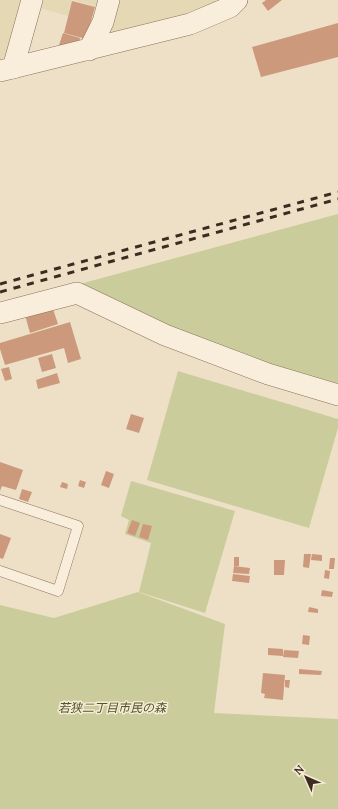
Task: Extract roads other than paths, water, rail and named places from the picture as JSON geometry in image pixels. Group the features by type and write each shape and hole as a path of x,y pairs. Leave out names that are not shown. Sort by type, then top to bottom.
{"street":[{"path":"7,69 32,0"},
{"path":"89,50 103,22 109,0"},
{"path":"7,69 190,24 230,7 237,0"},
{"path":"0,313 76,293 165,335 268,374 338,395"}],"lane":[{"path":"0,500 78,526 58,591 0,571"}],"railway":[{"path":"0,284 338,192"},
{"path":"0,292 338,199"}],"park label":[{"name":"若狭二丁目市民の森","path":"112,707"}]}
